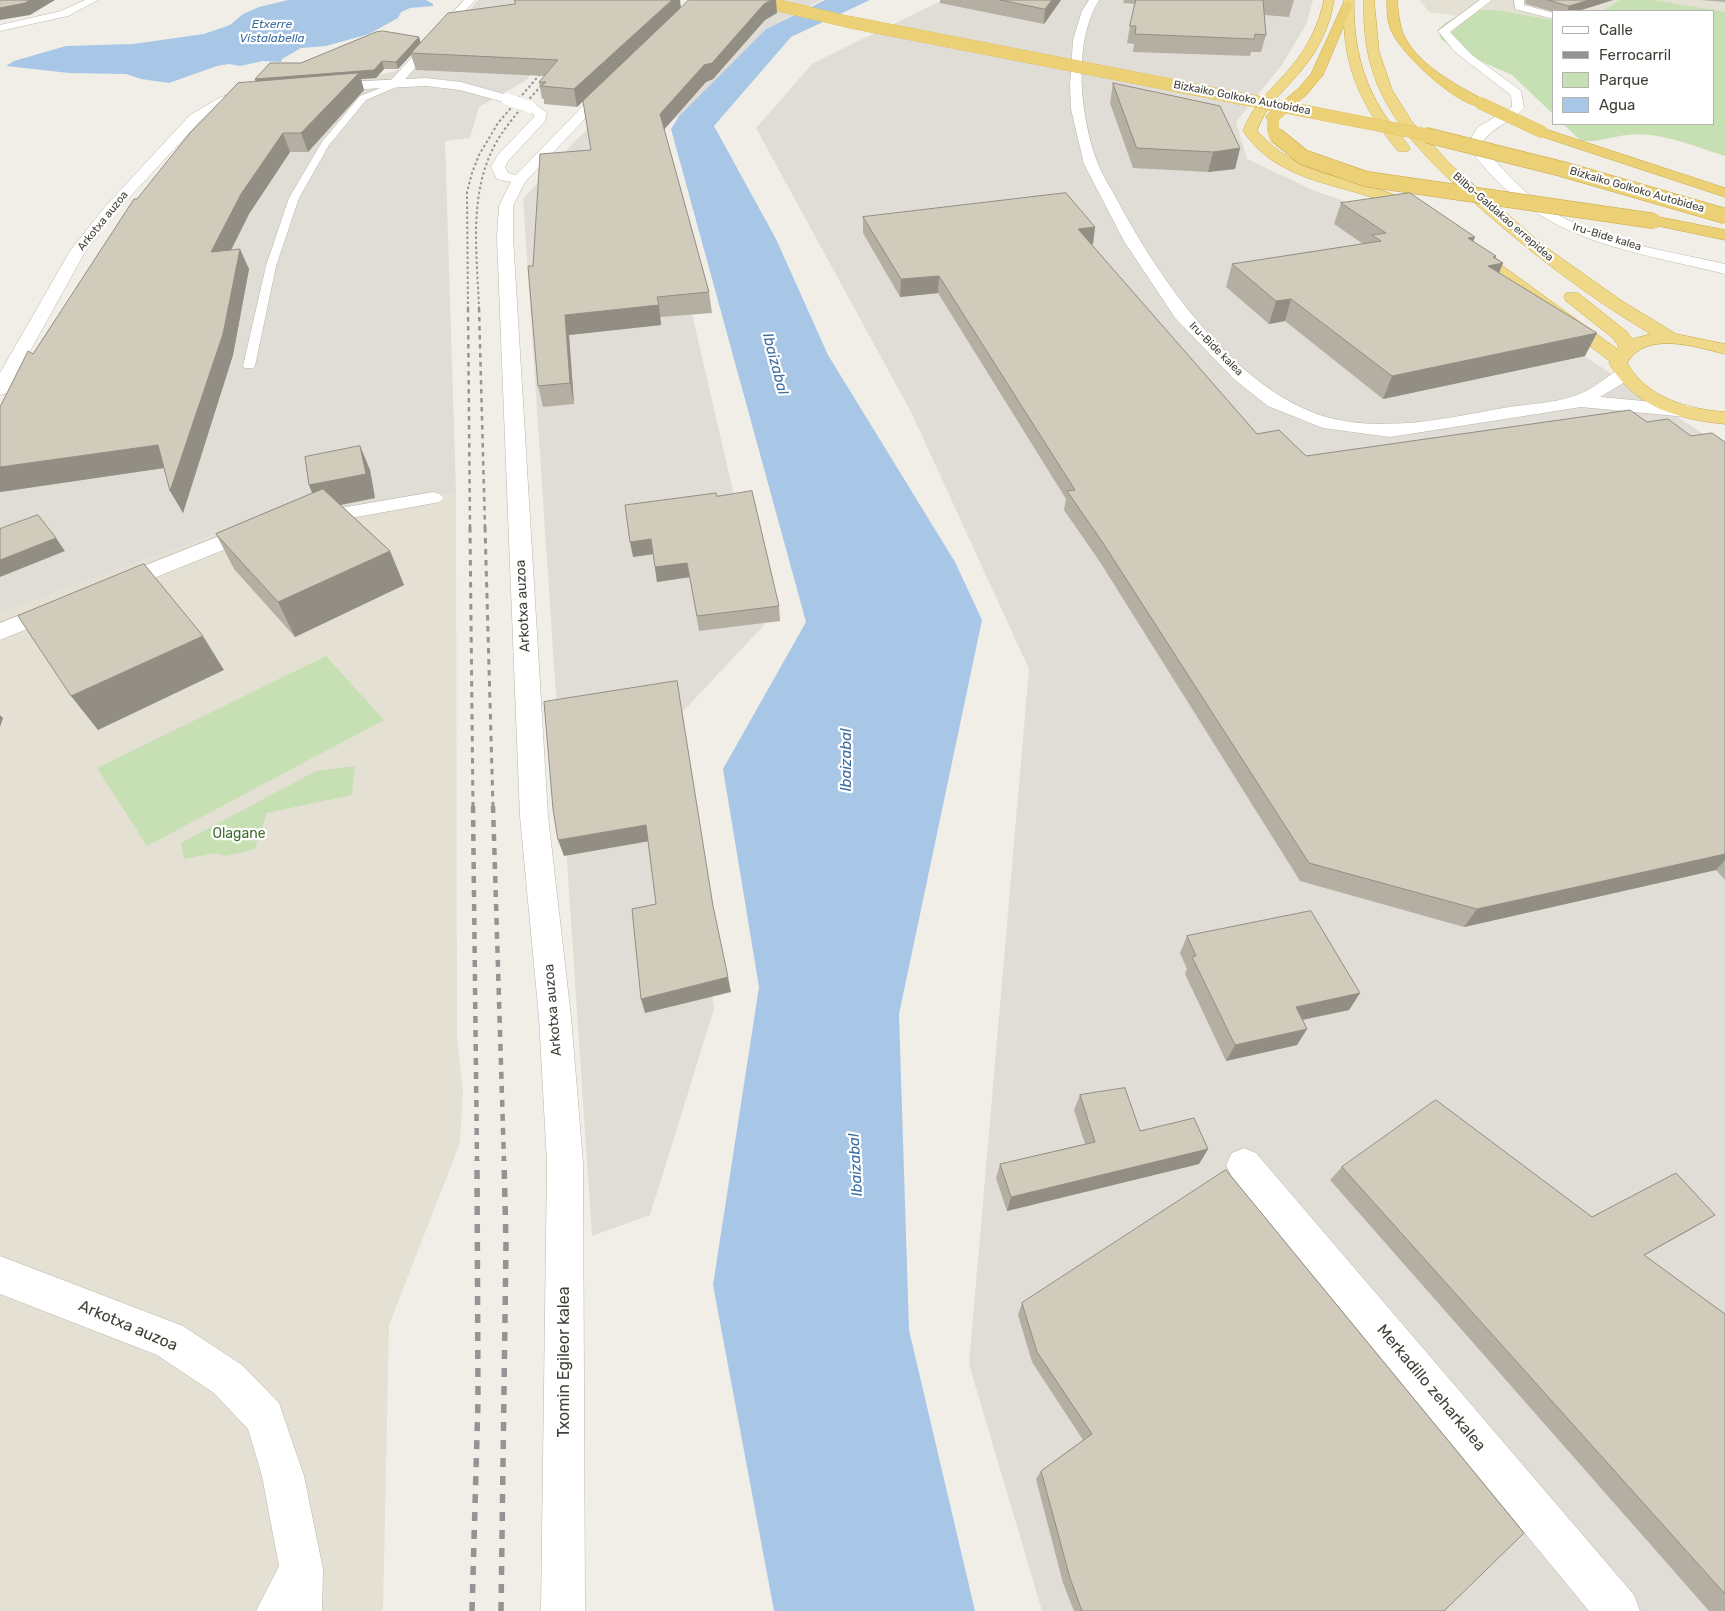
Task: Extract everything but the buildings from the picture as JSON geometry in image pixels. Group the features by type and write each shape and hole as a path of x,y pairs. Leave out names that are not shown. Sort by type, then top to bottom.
{"highway":[{"name":"Bizkaiko Golkoko Autobidea","path":"755,0 858,24 1441,138 1562,169 1725,216"},
{"name":"Bizkaiko Golkoko Autobidea","path":"801,0 975,37 1314,99"},
{"path":"1329,0 1326,16 1302,61 1254,117 1250,131 1261,147 1282,161 1309,174 1406,206 1428,220"},
{"name":"Bilbo-Galdakao errepidea","path":"1369,0 1370,40 1377,68 1392,101 1404,120 1424,144 1482,202 1538,249 1610,302 1670,338"},
{"path":"1392,0 1395,24 1406,47 1437,76 1480,103 1542,132 1725,193"},
{"path":"1349,2 1317,75 1303,91 1273,117 1273,129 1277,137 1303,157 1366,179 1654,221 1725,235"},
{"path":"1349,2 1349,48 1368,100 1379,119 1412,158"},
{"path":"1361,109 1447,127"},
{"path":"1466,131 1493,138"},
{"name":"Bizkaiko Golkoko Autobidea","path":"1586,160 1725,199"},
{"name":"Bilbo-Galdakao errepidea","path":"1424,172 1456,204"},
{"path":"1458,241 1623,361"},
{"path":"1562,290 1620,335 1623,361 1637,388 1659,401 1687,411 1725,418"},
{"path":"1623,361 1634,344 1670,338 1725,349"}],"street":[{"path":"0,28 64,14 93,0"},
{"path":"400,82 470,0"},
{"name":"Iru-Bide kalea","path":"1094,0 1087,11 1079,40 1076,86 1077,109 1091,164 1132,241 1182,315 1249,381 1275,402 1330,424 1390,431 1439,425 1581,401"},
{"name":"Iru-Bide kalea","path":"1487,0 1444,31 1452,44 1470,60 1506,84 1517,94 1518,108 1497,124 1483,130 1474,146 1500,174 1544,214 1573,228 1607,239 1725,269"},
{"path":"1519,0 1519,7 1552,15"},
{"name":"Arkotxa auzoa","path":"562,1113 555,1017 534,816 505,238 506,206 518,180 572,122 620,75"},
{"path":"310,88 400,82 461,86 539,110 542,113 540,118 502,159 498,167 502,176 518,180"},
{"name":"Arkotxa auzoa","path":"0,389 78,251 109,211 196,118 225,100 250,93 267,91"},
{"path":"1581,401 1623,361"},
{"path":"1581,401 1687,411"},
{"path":"0,632 91,603 288,525 434,498"},
{"path":"0,642 26,639 91,603"},
{"name":"Txomin Egileor kalea","path":"562,1113 566,1163 563,1611"},
{"name":"Merkadillo zeharkalea","path":"1244,1165 1618,1611"},
{"name":"Arkotxa auzoa","path":"0,1275 169,1340 228,1379 265,1417 283,1476 301,1568"},
{"path":"278,1611 301,1568"},
{"path":"300,1611 301,1568"}],"lane":[{"path":"249,366 271,266 294,198 325,144 363,98 400,82"}],"shaded area":[{"path":"478,0 682,0 633,41 568,37 525,81 479,107 470,138 445,141 456,493 262,517 0,613 0,438 273,101 423,64"},
{"path":"719,0 821,0 766,29 679,116 651,137 764,625 675,720 714,1009 650,1215 592,1236 523,199 574,142 665,57"},
{"path":"943,0 1313,0 1306,25 1281,66 1236,122 1247,159 1315,191 1406,222 1523,316 1725,448 1725,1611 1042,1611 969,1364 1029,669 911,412 756,128 813,63"},
{"path":"1420,0 1620,0 1604,10 1552,10 1552,20 1496,10 1476,10 1456,16 1429,12"},
{"path":"1653,0 1725,0 1725,12"},
{"path":"456,493 457,1040 463,1090 460,1143 389,1325 383,1611 0,1611 0,613 262,517"}],"green space":[{"path":"1620,0 1653,0 1713,10 1604,10"},
{"path":"1476,10 1496,10 1552,20 1552,113 1512,75 1455,50 1441,39 1438,30 1446,22"},
{"path":"1715,10 1725,12 1725,156 1652,135 1627,135 1581,141 1564,125 1715,125"},
{"path":"326,656 384,720 147,846 97,768"},
{"name":"Olagane","path":"355,766 352,795 267,813 255,849 226,856 214,853 184,859 181,843 316,771"}],"water":[{"name":"Etxerre Vistalabella","path":"288,0 426,0 433,4 433,6 410,8 401,12 398,18 369,34 326,46 301,48 282,59 281,62 263,61 240,66 229,64 217,66 169,83 141,79 126,74 69,73 6,66 14,61 66,46 133,44 204,34 230,25 243,14 259,7"},
{"name":"Ibaizabal","path":"825,0 870,0 791,37 714,126 776,239 828,355 955,562 982,620 899,1014 909,1330 975,1611 774,1611 713,1285 759,987 723,769 806,622 671,129 679,116 766,29"}],"railway":[{"path":"468,309 467,192 472,173 479,155 498,123 548,65"},
{"path":"479,309 476,220 478,198 483,177 490,156 500,136 517,113 549,77"},
{"path":"468,308 470,528"},
{"path":"479,308 485,528"},
{"path":"470,527 473,807"},
{"path":"485,527 493,807"},
{"path":"473,806 477,1161"},
{"path":"493,806 504,1161"},
{"path":"472,1611 478,1401 477,1160"},
{"path":"501,1611 506,1244 504,1160"}]}
